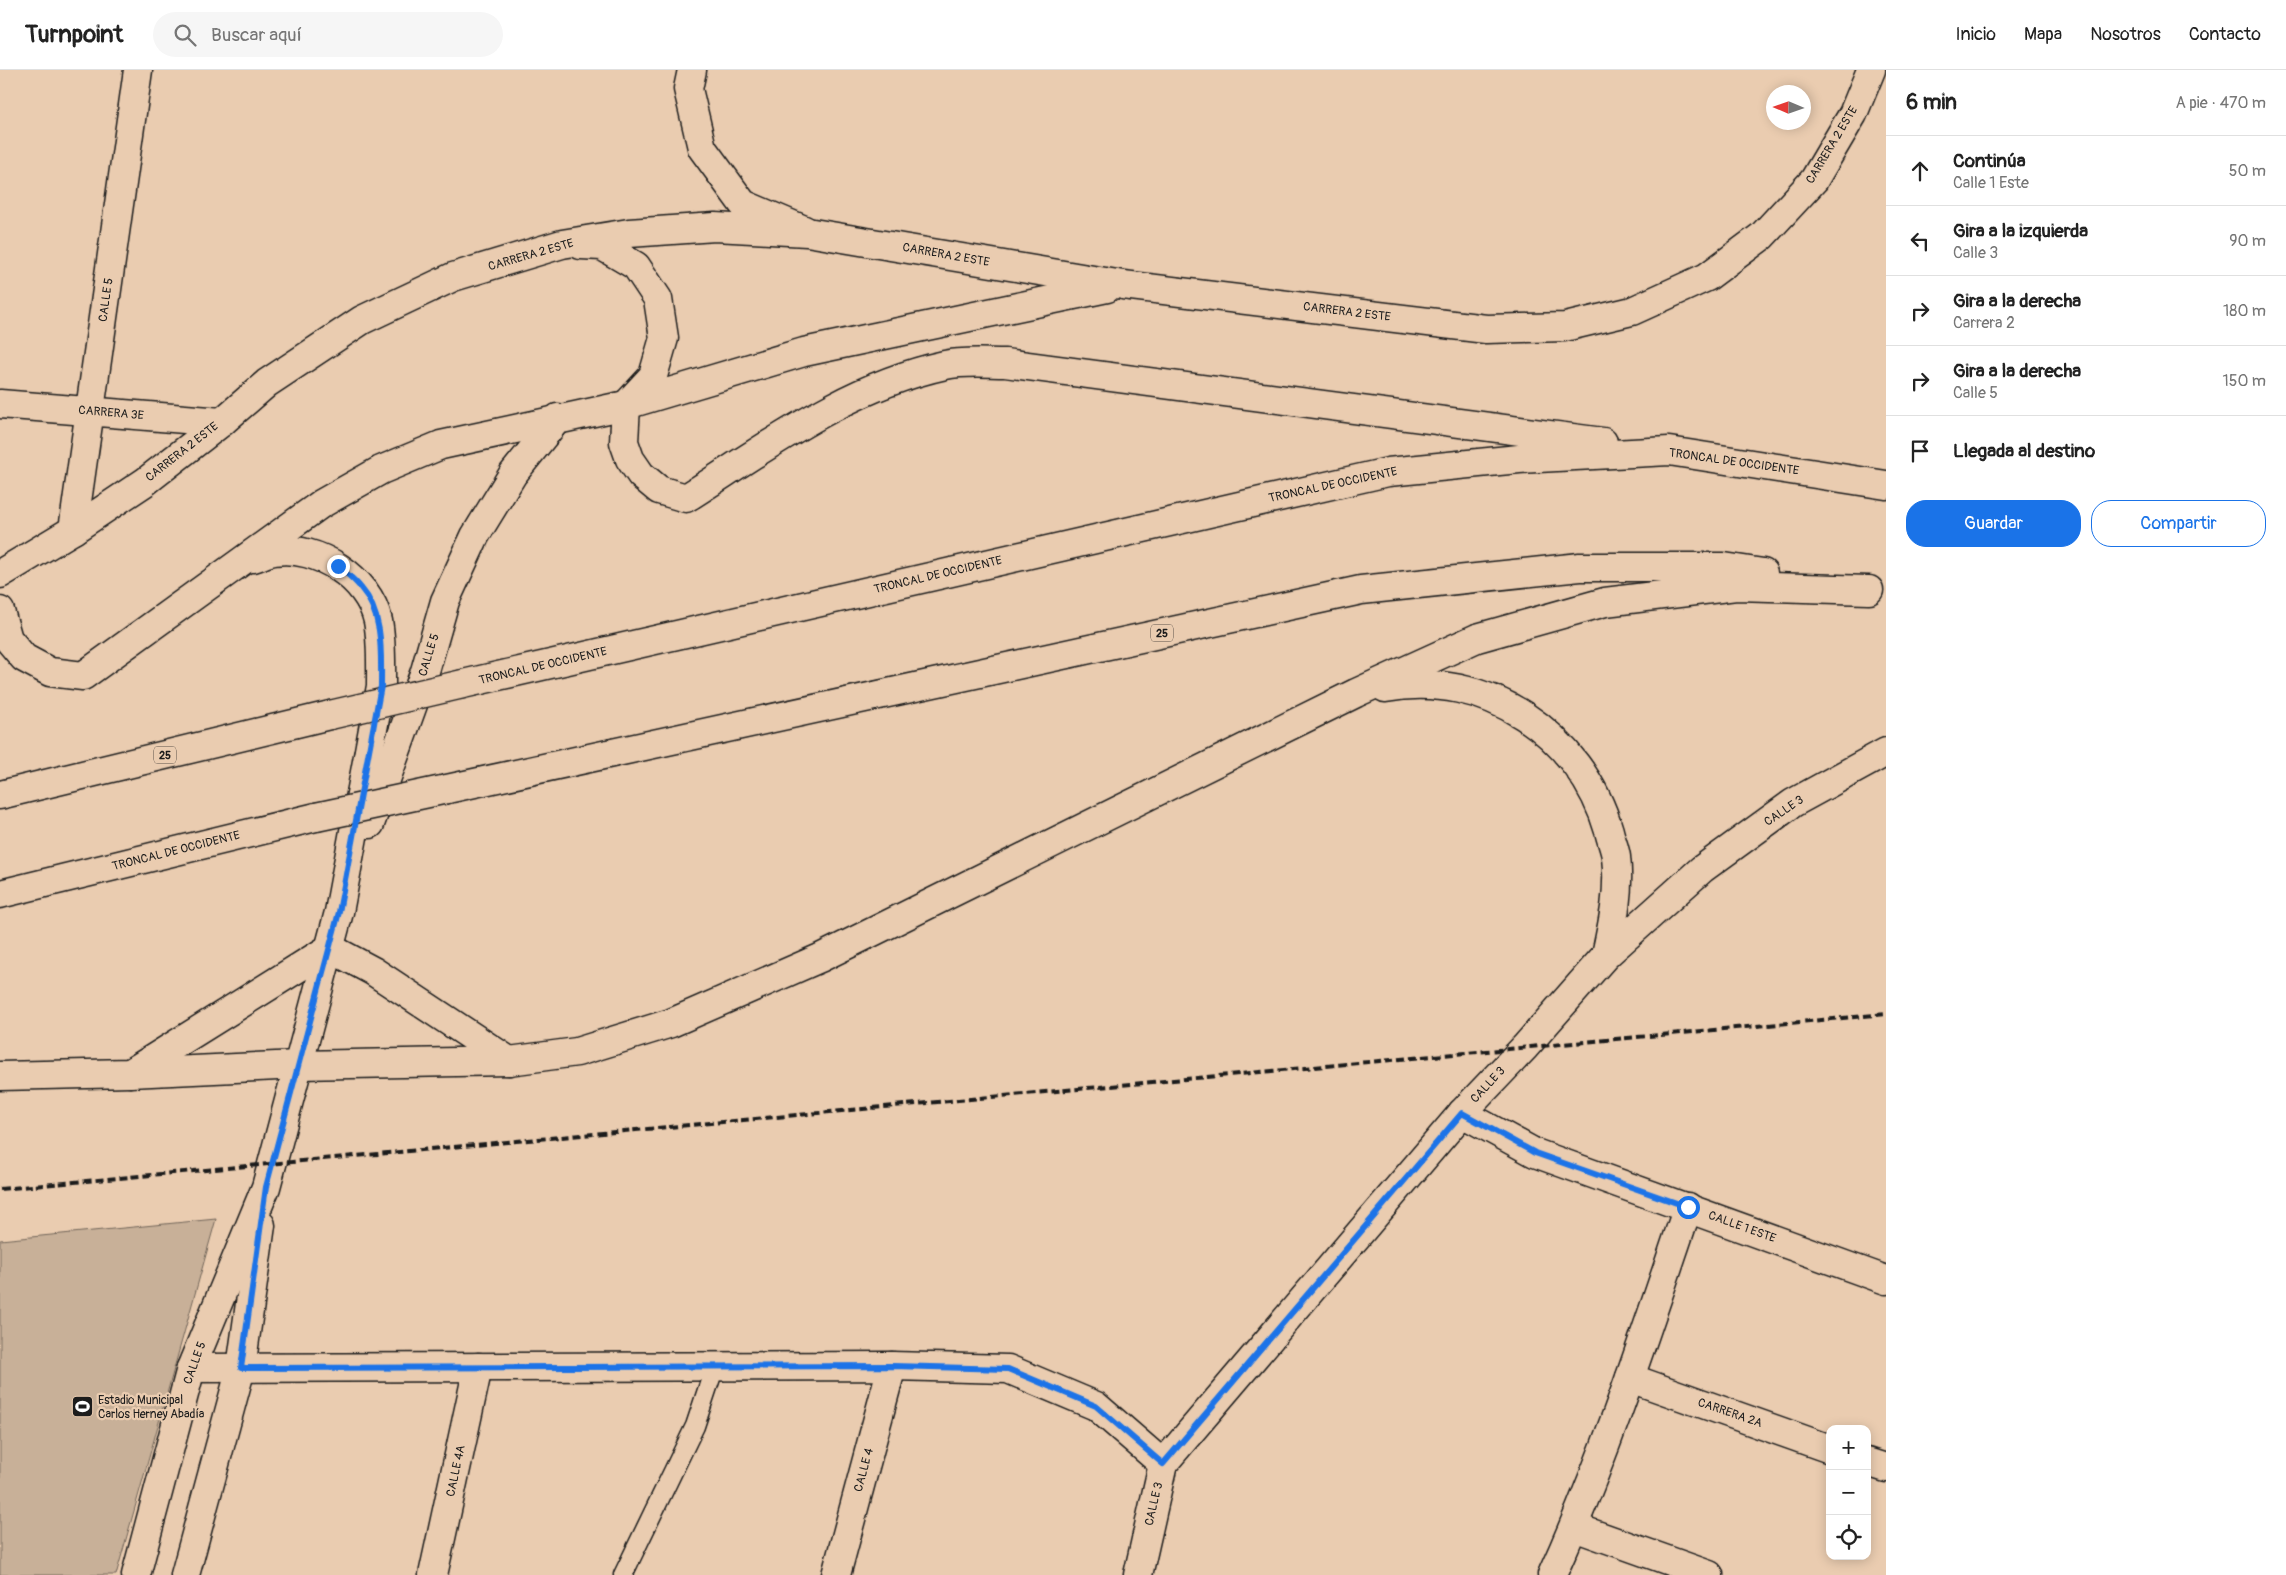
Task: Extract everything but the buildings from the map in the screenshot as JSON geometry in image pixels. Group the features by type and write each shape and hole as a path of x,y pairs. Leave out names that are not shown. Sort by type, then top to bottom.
{"main road":[{"name":"CALLE 5","path":"73,530 138,70"},
{"path":"692,70 688,89 702,148 743,204 807,232"},
{"name":"CARRERA 2 ESTE","path":"1,579 145,482 222,422 267,383 362,320 453,277 562,244 629,233 715,227 807,232 1123,285 1486,329 1565,327 1632,311 1707,277 1762,236 1814,180 1853,114 1871,70"},
{"path":"562,244 602,246 636,266 658,298 664,338 652,376 626,404 624,442 630,459 641,475 659,490 686,498 816,415 876,385 946,365 1005,363 1669,451"},
{"path":"0,611 8,639 24,658 50,672 83,676 321,504 381,470 441,445 626,404 804,352 1123,285"},
{"name":"CARRERA 3E","path":"0,404 222,422"},
{"name":"CALLE 5","path":"339,912 425,670 445,601 475,536 508,482 558,418"},
{"name":"TRONCAL DE OCCIDENTE","path":"0,795 330,714 1388,472 1518,459 1669,451 1886,485"},
{"name":"CALLE 5","path":"185,1575 241,1368 266,1187 339,912 381,686 381,652 378,619 363,589 338,566 308,553 275,551 248,560 216,580"},
{"name":"TRONCAL DE OCCIDENTE","path":"0,894 316,817 1361,590 1580,567 1724,567 1877,591"},
{"path":"0,1076 130,1073 298,1065 509,1061 577,1052 671,1023 820,958 1356,693 1477,638 1605,602 1736,586 1877,591"},
{"path":"1356,693 1405,684 1455,687 1502,702 1544,729 1578,765 1602,808 1616,856 1617,906 1606,955"},
{"name":"CALLE 3","path":"1138,1575 1163,1464 1462,1113 1525,1047 1606,955 1702,869 1793,803 1886,752"},
{"path":"130,1073 330,948 373,971 509,1061"},
{"name":"CALLE 1 ESTE","path":"1462,1113 1535,1153 1886,1280"},
{"name":"CALLE 5","path":"136,1575 191,1368 266,1187"},
{"path":"1552,1575 1574,1527 1630,1378 1688,1207"},
{"path":"191,1368 892,1366 1008,1369 1096,1406 1163,1464"},
{"name":"CALLE 4","path":"836,1575 892,1366"},
{"name":"CALLE 4A","path":"433,1575 478,1368"},
{"name":"CARRERA 2A","path":"1630,1378 1826,1448"},
{"path":"1871,1463 1886,1468"},
{"path":"1574,1527 1709,1575"}],"lane":[{"path":"623,1575 695,1426 715,1366"}],"shaded area":[{"name":"Estadio Municipal Carlos Herney Abadía","path":"216,1219 116,1575 0,1575 0,1240"}],"railway":[{"path":"0,1189 1886,1014"}],"place":[{"name":"Estadio Municipal Carlos Herney Abadía","path":"82,1407"}],"route":[{"path":"338,566 363,589 378,619 381,652 381,686 339,912 266,1187 241,1368 892,1366 1008,1369 1096,1406 1163,1464 1462,1113 1535,1153 1688,1207"}]}
